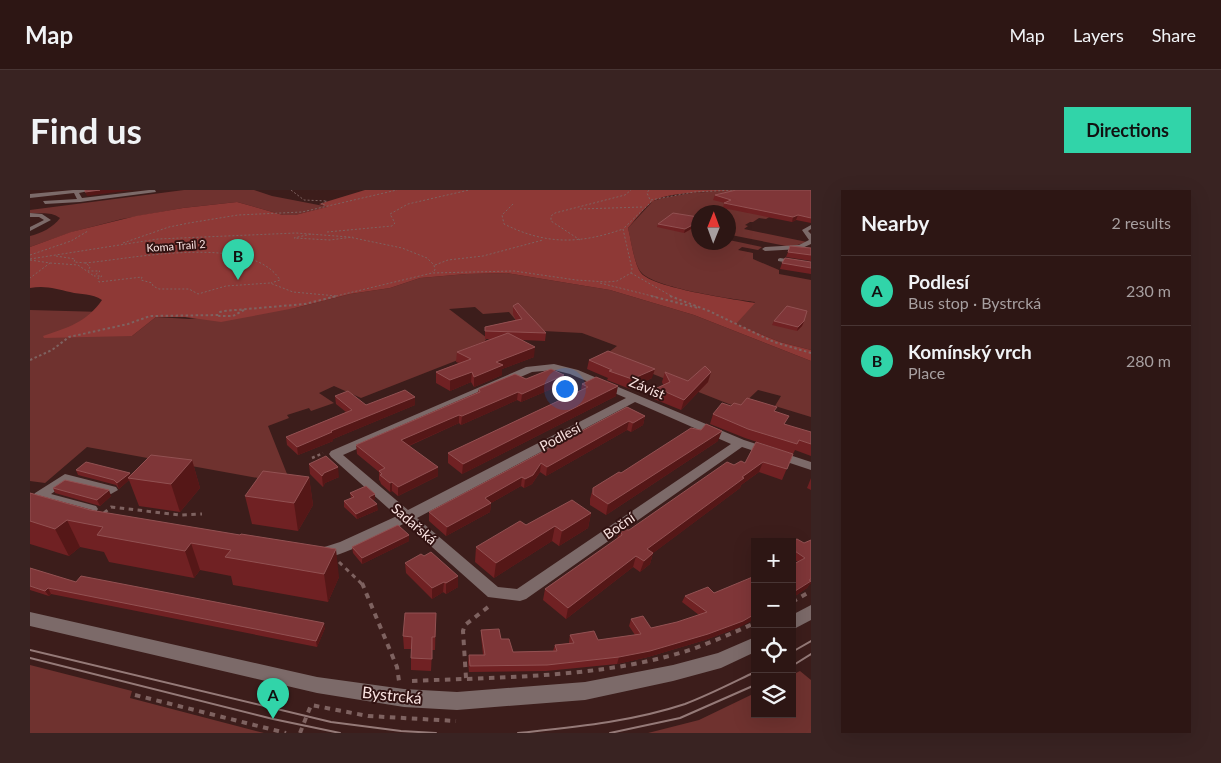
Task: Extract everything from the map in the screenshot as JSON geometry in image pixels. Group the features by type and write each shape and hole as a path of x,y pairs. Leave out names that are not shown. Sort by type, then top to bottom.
{"street":[{"path":"30,196 90,190"},
{"path":"53,198 45,202 153,192 152,190"},
{"path":"76,191 80,200"},
{"path":"30,215 40,215 48,220"},
{"path":"30,220 48,220"},
{"path":"30,229 48,220"},
{"path":"766,249 800,247 811,240 805,230 811,227"},
{"path":"780,260 811,265"},
{"name":"Závist","path":"330,453 530,369 554,367 565,369 740,443 811,466"},
{"name":"Podlesí","path":"307,553 321,554 345,546 406,517 633,399"},
{"name":"Boční","path":"492,595 520,595 740,443"},
{"name":"Sadařská","path":"330,453 406,517 492,595"},
{"path":"34,501 65,478 111,490"},
{"path":"34,501 93,515"},
{"path":"796,621 811,612"},
{"name":"Bystrcká","path":"30,619 317,685 404,698 457,700 586,691 692,668 721,660 751,646"}],"path":[{"path":"291,190 304,200 327,201 322,204 327,206"},
{"path":"114,246 189,223 238,215 302,212 397,190"},
{"path":"30,259 158,239 216,234 320,233 392,226 395,224 390,214 408,204 469,190"},
{"path":"581,241 551,221 551,216 555,212 618,197 631,190"},
{"path":"649,190 648,196 651,200"},
{"path":"513,204 502,215 504,224 521,234 544,239 581,241 623,229 651,200 685,193 735,190"},
{"path":"580,209 645,207"},
{"path":"623,229 632,268 631,274"},
{"path":"30,255 71,241 88,231"},
{"path":"354,237 330,240 294,238 320,233 354,237 379,241 413,252 431,261 435,266"},
{"path":"432,272 435,270 435,266 448,260 483,256 544,239"},
{"name":"Koma Trail 2","path":"84,263 180,252 218,251 238,254 272,270 280,280 270,284"},
{"path":"55,255 75,259 73,262 84,263 90,267 88,271 100,271 94,276"},
{"path":"30,259 78,265 94,276 102,276 98,278 99,282 142,277 141,280 152,283 153,286 159,289 188,289 198,294 226,286 270,284 293,292 338,296"},
{"path":"30,278 50,263"},
{"path":"220,315 220,312 224,311 305,304 432,272 514,272 593,282 709,310"},
{"path":"593,282 617,281 631,274"},
{"path":"631,274 670,296 709,310 735,325 774,342 811,353"},
{"path":"30,360 52,350 69,337 128,324 150,316 220,315 224,317 233,316 244,310"},
{"path":"312,458 330,453"},
{"path":"109,508 135,508 180,515 202,514"},
{"path":"327,552 362,583 397,667 398,681"},
{"path":"796,600 811,591"},
{"path":"466,678 463,630 465,625 495,601 492,595"},
{"path":"390,680 577,672 644,662 729,637 751,625"},
{"path":"135,695 286,733"},
{"path":"300,733 310,704 368,716 456,721"}],"shaded area":[{"path":"184,190 254,190 272,196 329,207 295,215 283,215 237,202 183,208 122,219 72,232 30,247 30,236 46,230 60,218 49,214 30,213 30,210"},
{"path":"365,190 738,190 680,194 659,198 652,202 628,228 639,269 648,278 677,288 755,303 736,324 780,342 811,350 811,361 694,315 610,290 507,273 420,278 390,288 350,294 295,308 221,322 185,317 156,317 132,336 44,338 43,336 83,319 102,300 90,295 51,288 30,288 30,247 71,232 136,216 183,208 237,202 283,215 295,215 327,207 319,204"},
{"path":"738,190 771,216 766,219 759,218 750,222 745,225 748,226 744,229 807,242 791,247 736,236 736,205 691,205 691,250 736,250 736,241 762,247 758,250 742,247 738,250 753,253 753,259 779,270 779,274 811,280 811,350 780,342 735,324 755,302 677,288 648,278 641,272 635,258 628,228 653,201 691,193"},
{"path":"507,273 610,290 694,315 811,361 811,417 775,406 781,396 758,390 739,408 605,355 617,346 582,333 524,330 509,312 483,314 475,307 449,309 487,338 483,343 491,347 361,398 334,386 319,393 334,403 311,411 309,408 287,415 289,418 268,426 291,484 87,447 45,483 30,481 30,310 103,312 132,336 156,317 189,319 295,308 350,294 390,288 420,278"},
{"path":"30,665 132,691 130,698 264,733 30,733"},
{"path":"800,671 811,680 811,733 648,733 699,720 751,695 751,718 796,718 796,673"}],"building":[{"path":"736,190 811,190 811,218 798,215 793,217 724,203 731,200 715,195"},
{"path":"673,213 691,216 691,226 685,229 658,224"},
{"path":"790,246 811,248 811,255 788,252"},
{"path":"785,258 811,262 811,268 782,263"},
{"path":"518,303 546,333 485,331 485,327 522,319 513,306"},
{"path":"787,306 807,311 804,321 798,327 774,321"},
{"path":"508,333 535,347 496,362 503,365 474,377 472,372 450,380 436,372 471,359 457,352"},
{"path":"608,351 655,369 632,379 609,371 612,370 589,360"},
{"path":"705,366 711,372 684,400 657,388 670,382 665,372 688,381"},
{"path":"551,369 564,375 522,394 518,392 401,440 438,467 398,487 380,475 382,474 379,471 385,468 356,445 480,392 479,389 515,374 526,379"},
{"path":"596,377 618,386 463,464 448,453 588,387 582,384"},
{"path":"405,390 415,397 297,447 286,437 352,410 335,396 348,391 366,405"},
{"path":"747,398 777,407 774,411 789,416 784,424 811,432 811,444 799,440 797,444 748,429 713,414 722,403 731,406 734,403 741,405"},
{"path":"627,407 645,416 633,423 629,421 547,467 541,463 533,475 525,479 522,477 485,498 491,503 447,527 429,512"},
{"path":"706,424 722,431 608,504 593,494 593,488 619,472 621,473 691,428 701,430"},
{"path":"756,442 793,454 787,469 763,462 647,549 653,553 644,561 636,556 568,608 545,589 622,535 620,529 629,530 727,462 734,465 741,461 745,463"},
{"path":"151,455 192,460 171,484 128,478"},
{"path":"326,456 338,467 324,473 322,476 309,464"},
{"path":"86,462 130,473 117,483 114,480 76,470"},
{"path":"263,471 309,477 294,503 245,496"},
{"path":"65,480 109,490 97,500 53,488"},
{"path":"366,486 375,494 369,497 377,504 356,514 344,501 354,497 350,493"},
{"path":"30,493 90,510 336,549 324,574 225,557 231,550 191,543 185,551 97,535 103,527 67,520 55,529 30,521"},
{"path":"572,500 591,513 562,531 555,526 496,563 476,547 520,521 526,525"},
{"path":"398,525 409,535 362,558 352,547"},
{"path":"796,539 804,543 811,540 811,579 809,580 811,581 796,590 796,563 805,558 796,552"},
{"path":"431,552 458,576 432,588 405,563 421,554 424,556"},
{"path":"30,568 76,582 81,576 324,623 316,641 48,588 45,591 30,586"},
{"path":"751,578 751,616 708,634 650,651 619,657 547,665 470,666 469,655 485,655 481,630 499,629 501,639 509,639 513,652 557,651 555,645 574,643 570,635 594,631 598,640 641,634 631,619 643,616 651,628 707,612 685,596 708,587 714,593"},
{"path":"405,613 436,613 435,637 432,637 432,659 411,658 412,637 403,636"}],"tram line":[{"path":"796,650 811,641"},
{"path":"30,650 331,722 401,731 436,733"},
{"path":"796,663 811,654"},
{"path":"30,658 273,719 340,733"},
{"path":"518,733 602,723 665,710 703,697 753,673"},
{"path":"610,733 680,718 751,687"}],"place":[{"name":"Komínský vrch","path":"238,280"},
{"name":"Podlesí","path":"273,719"}]}
